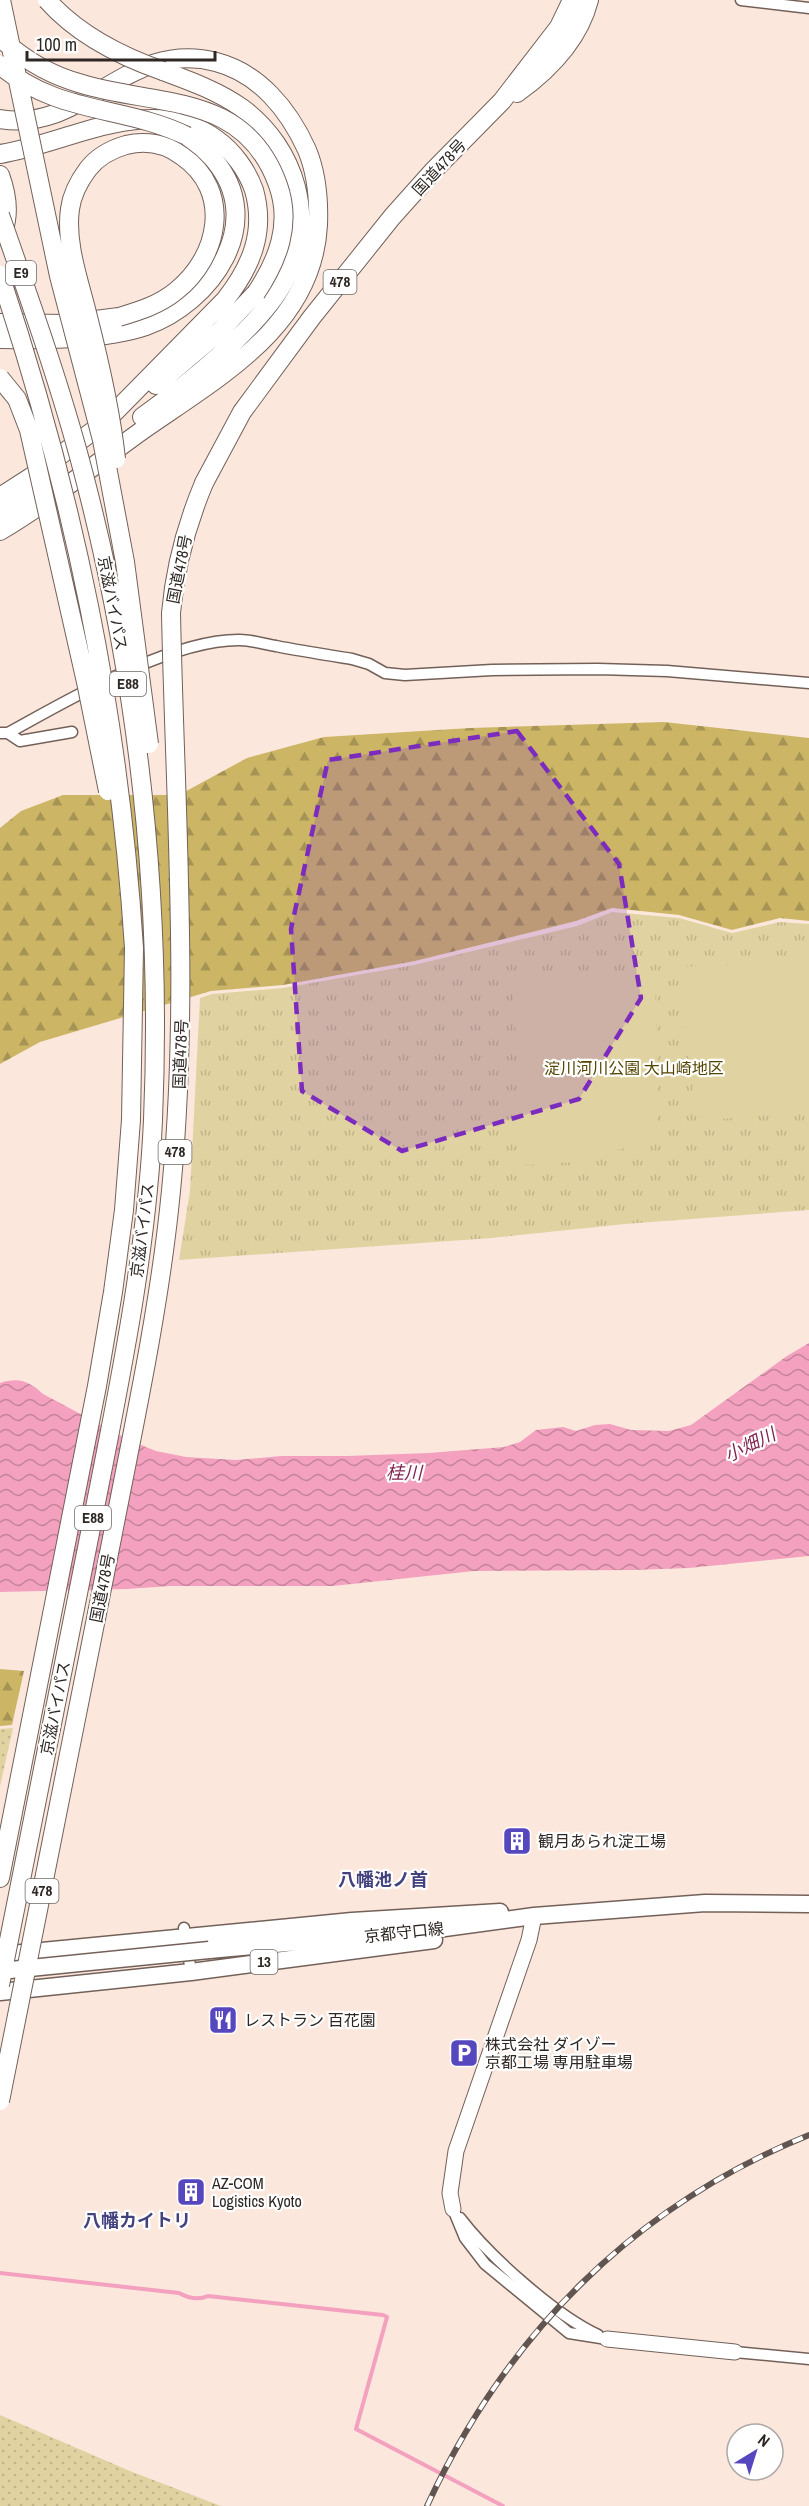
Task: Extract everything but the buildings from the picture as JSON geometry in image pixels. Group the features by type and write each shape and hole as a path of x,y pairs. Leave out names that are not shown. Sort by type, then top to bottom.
{"highway":[{"name":"E88","path":"1,0 59,276 102,440 125,562 142,678 156,830 160,981 155,1048"},
{"path":"5,493 102,425 284,283 297,250 301,228 301,207 292,173 283,153 270,135 241,108 207,88 106,47 65,19 47,0"},
{"path":"59,0 71,15 109,44 163,71"},
{"name":"国道478号","path":"0,2102 140,1393 169,1210 182,1039 180,865 171,613 182,539 204,483 242,412 312,317 392,217 434,170 502,101 559,27 572,0"},
{"name":"国道478号","path":"502,101 522,89 554,62 571,39 589,0"},
{"path":"0,36 22,56 62,78 112,92 168,100 207,111 239,129 253,142 274,174 280,192 284,224 279,250 261,300 206,366 125,443"},
{"path":"0,119 32,121 47,118 78,103 118,78 171,60 200,58 229,66 272,94 301,137 310,157 318,194 318,238 314,258 297,299 282,320 251,352 0,531"},
{"path":"0,65 28,84 62,101 156,124 186,136 215,161 226,178 232,196 234,216 233,237 220,268 206,288 168,316 122,333 99,336 0,339"},
{"path":"0,154 45,144 116,123 163,118 196,126 224,144 245,170 252,185 259,219 258,237 253,254 237,286 102,425"},
{"path":"0,323 64,324 82,322 91,321 100,320 118,317 150,307 176,291 198,269 206,255 215,226 213,197 199,171 182,156 162,146 147,143 117,148 103,155 80,179 70,210 69,227 73,251 79,279 88,313 90,324 107,391 121,501 125,562"},
{"path":"0,175 6,193 7,214 0,239"},
{"name":"E9","path":"0,215 40,331"},
{"name":"E9","path":"0,275 21,338"},
{"path":"0,289 21,338"},
{"name":"京滋バイパス","path":"0,1985 120,1377 146,1211 153,1124 155,1048 147,831 131,703 104,557 88,488 40,331"},
{"name":"京滋バイパス","path":"0,1878 95,1398 113,1292 124,1210 131,1120 134,948 119,784 95,633 72,522 21,338"},
{"path":"0,515 149,412 206,366"},
{"path":"0,378 24,413 36,456 104,766 134,948"}],"main road":[{"name":"京都守口線","path":"0,1971 430,1930 529,1917 705,1903 809,1904"},
{"name":"13","path":"0,1956 185,1932 496,1911 529,1917"},
{"name":"13","path":"0,1992 191,1972 466,1937 501,1930 529,1917"}],"street":[{"path":"741,0 809,8"},
{"path":"4,733 76,695 156,659 199,644 219,641 241,640 352,660 369,664 385,673 405,675 492,670 598,669 678,671 809,683"},
{"path":"393,680 405,675"},
{"path":"4,733 20,741 72,732"},
{"path":"529,1917 529,1940 456,2151 450,2193 453,2209 465,2238 485,2264 569,2333 607,2339 809,2359"},
{"path":"185,1932 191,1972"}],"highlighted area":[{"path":"517,731 619,864 641,998 579,1099 402,1151 302,1091 291,929 328,760"}],"green space":[{"path":"664,722 809,738 809,921 780,918 732,930 679,915 612,908 576,921 415,961 283,985 211,991 40,1042 0,1064 0,828 21,811 63,795 179,795 247,758 324,737 470,728"},
{"name":"淀川河川公園 大山崎地区","path":"612,912 679,918 732,933 780,922 809,924 809,1210 625,1224 492,1238 179,1260 190,1191 200,998 212,994 283,988 414,965 577,926"},
{"path":"809,962 809,1112 697,1121 680,967"},
{"path":"655,971 658,1120 632,1146 576,1162 522,1165 513,979"},
{"path":"0,1669 24,1671 12,1725 0,1726"},
{"path":"13,1728 0,1786 0,1729"},
{"path":"0,2415 130,2471 221,2506 0,2506"}],"water":[{"path":"809,1343 809,1556 689,1568 474,1571 333,1586 171,1586 0,1592 0,1383 12,1380 23,1381 131,1441 156,1451 186,1457 236,1460 281,1456 429,1453 504,1447 520,1442 536,1430 563,1427 576,1431 595,1425 610,1424 631,1430 669,1431 691,1425 787,1356"}],"waterway":[{"path":"0,2273 179,2293 194,2298 208,2296 383,2315 387,2317 356,2429 503,2506"}],"railway":[{"path":"427,2506 459,2444 495,2386 536,2332 582,2283 632,2238 687,2199 746,2164 809,2135"}],"place":[{"name":"観月あられ淀工場","path":"517,1841"},
{"name":"レストラン 百花園","path":"223,2020"},
{"name":"株式会社 ダイゾー 京都工場 専用駐車場","path":"464,2053"},
{"name":"AZ-COM Logistics Kyoto","path":"191,2192"}],"district":[{"name":"八幡池ノ首","path":"383,1880"},
{"name":"八幡カイトリ","path":"137,2221"}],"water label":[{"name":"小畑川","path":"750,1445"},
{"name":"桂川","path":"404,1473"}]}
